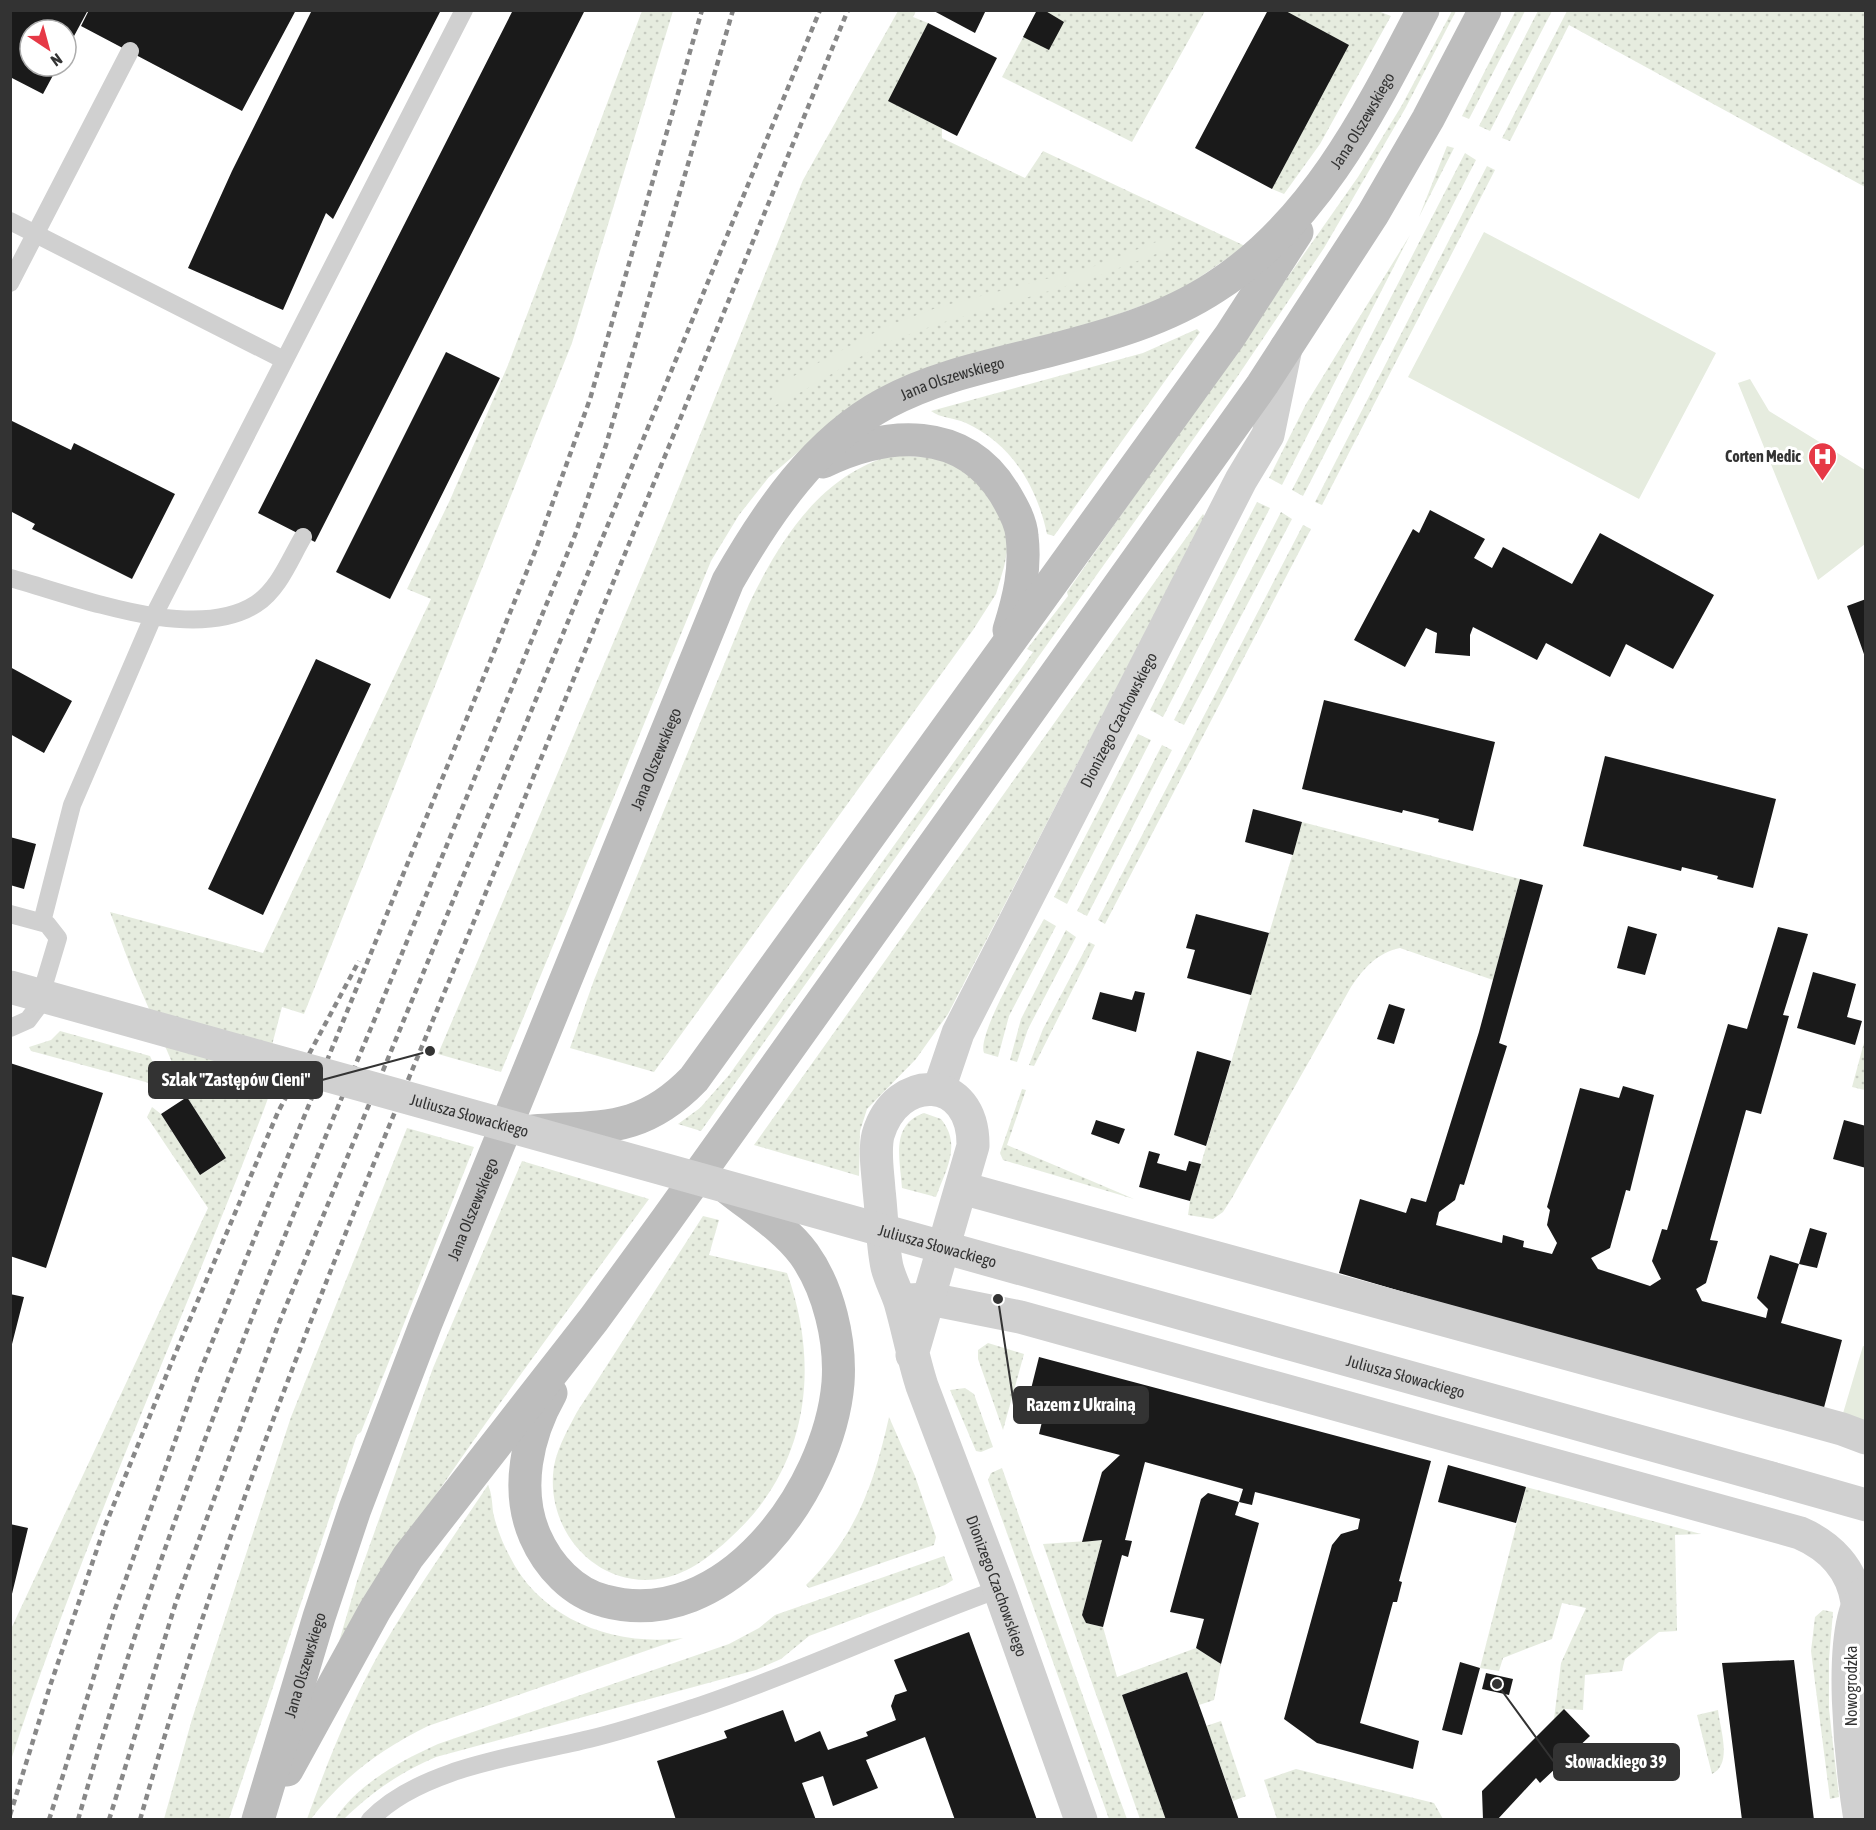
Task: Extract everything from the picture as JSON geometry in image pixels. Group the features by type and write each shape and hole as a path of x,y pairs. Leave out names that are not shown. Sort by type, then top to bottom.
{"main road":[{"name":"Jana Olszewskiego","path":"260,1820 319,1617 355,1509 439,1292 728,581 756,534 805,470 856,421 887,403 962,373 1096,339 1144,322 1215,287 1250,261 1288,223 1347,151 1423,10"},
{"name":"Jana Olszewskiego","path":"260,1820 375,1610 408,1557 594,1318 1143,554 1286,348 1378,205 1485,10"},
{"path":"533,1131 630,1122 654,1114 694,1079 1230,336 1347,151"},
{"path":"805,470 869,443 905,438 943,444 973,457 997,481 1013,507 1022,533 1023,567 1020,595 1002,651"},
{"path":"594,1318 549,1397 531,1437 524,1476 532,1529 540,1549 573,1586 592,1598 621,1606 648,1608 677,1601 712,1585 745,1562 773,1535 801,1495 832,1420 838,1383 837,1346 829,1306 805,1255 789,1237 729,1189"}],"street":[{"name":"Dionizego Czachowskiego","path":"1081,1820 912,1354 915,1300 962,1188 972,1156 973,1127 962,1103 939,1089 958,1033 1241,480 1268,435 1286,348"},
{"name":"Juliusza Słowackiego","path":"10,987 533,1131 729,1189 1866,1505"},
{"path":"939,1089 923,1089 910,1094 884,1120 876,1144 887,1267 915,1300 1020,1317 1800,1533 1817,1540 1841,1564 1850,1575 1861,1597"},
{"path":"962,1188 1842,1429 1866,1438"},
{"name":"Nowogrodzka","path":"1860,1820 1848,1680 1851,1635 1861,1597"}],"lane":[{"path":"42,922 72,805 153,617 464,10"},
{"path":"10,283 130,51"},
{"path":"10,221 284,360"},
{"path":"10,578 153,617 213,619 237,614 257,603 274,588 303,537"},
{"path":"10,914 42,922 54,930 57,944 37,1008 28,1020 10,1028"},
{"path":"370,1820 397,1797 421,1784 448,1774 592,1738 712,1701 999,1589"}],"shaded area":[{"path":"1516,10 1525,11 1469,119 1462,116"},
{"path":"642,11 673,11 572,343 304,1014 282,1007 261,1087 271,1090 100,1515 11,1760 11,1629 208,1208 147,1117 152,1107 161,1114 200,1175 226,1158 187,1097 130,965 110,912 263,953 431,599 407,589 450,500 508,365"},
{"path":"898,11 916,11 913,17 928,23 889,101 942,128 942,138 1025,178 1043,151 1245,246 1177,293 844,413 769,477 739,515 711,561 501,1072 438,1054 668,514 803,180"},
{"path":"1037,11 1205,11 1132,142 1002,77"},
{"path":"1284,11 1378,11 1391,16 1320,144 1284,194 1272,189 1348,45"},
{"path":"1452,11 1456,11 1405,109 1324,248 1229,389 701,1131 678,1124 700,1108 729,1075 1033,652 1027,649 1068,596 1067,592 1358,177 1402,105"},
{"path":"1538,11 1552,11 1490,131 1479,126"},
{"path":"1567,11 1865,11 1865,187 1569,25 1510,141 1502,138"},
{"path":"1447,146 1454,148 1419,217"},
{"path":"1465,153 1476,160 1303,496 1292,490"},
{"path":"1487,166 1495,170 1322,505 1315,502"},
{"path":"1484,232 1716,353 1639,499 1408,377"},
{"path":"1410,235 1282,485 1269,478 1306,404"},
{"path":"1169,237 1177,246 1090,279 941,323 882,344 791,398 767,409 779,384 887,326 939,307 1092,267"},
{"path":"1197,329 1200,332 1054,536 1047,534 1037,500 1020,469 1009,455 982,432 966,423 931,411 1143,353"},
{"path":"1750,379 1769,411 1865,470 1865,544 1818,580 1738,383"},
{"path":"893,455 937,458 962,469 981,483 1005,520 1008,547 996,594 973,630 654,1072 570,1048 594,980 749,604 761,580 789,534 824,494 844,478 867,465"},
{"path":"1257,502 1270,508 1163,717 1150,710"},
{"path":"1281,512 1292,519 1184,725 1174,720"},
{"path":"1203,514 1205,517 948,1014 916,1059 867,1109 860,1131 859,1176 754,1145"},
{"path":"1303,525 1311,529 1105,924 1098,920"},
{"path":"1138,734 1151,740 1067,904 1054,897"},
{"path":"1162,745 1172,750 1087,916 1077,911"},
{"path":"1302,822 1520,879 1493,980 1400,948 1378,958 1366,968 1351,987 1223,1212 1213,1219 1188,1215 1190,1201"},
{"path":"1044,919 1056,926 1009,1016 998,1057 984,1053 988,1027 996,1008"},
{"path":"1066,930 1076,937 1028,1029 1017,1062 1010,1060 1021,1019"},
{"path":"1089,942 1095,945 1034,1066 1029,1065 1043,1029"},
{"path":"60,1031 150,1056 164,1087 31,1051 29,1047 51,1040"},
{"path":"1865,1039 1865,1090 1852,1087"},
{"path":"1022,1089 1026,1090 1007,1145 1134,1199 1003,1160 1000,1153"},
{"path":"924,1113 941,1119 950,1138 948,1167 936,1197 902,1188 899,1155 902,1134 913,1118"},
{"path":"407,1128 474,1147 361,1432 357,1435 229,1819 164,1819 192,1719 291,1417"},
{"path":"522,1161 649,1199 446,1480 370,1596 335,1655 357,1581 433,1368"},
{"path":"703,1216 719,1220 709,1255 787,1273 798,1309 803,1345 804,1380 800,1415 791,1448 777,1480 756,1510 730,1538 708,1557 673,1576 641,1580 620,1576 600,1567 583,1554 570,1538 560,1519 554,1497 554,1467 562,1442 577,1412"},
{"path":"988,1343 1024,1354 1003,1430 978,1359 978,1350"},
{"path":"1863,1346 1866,1347 1865,1426 1841,1420"},
{"path":"965,1388 974,1394 993,1447 981,1452 976,1451 950,1390"},
{"path":"889,1417 915,1476 936,1537 934,1545 809,1588 806,1585 838,1548 861,1508 877,1465"},
{"path":"1002,1468 1127,1819 1109,1819 988,1480 991,1473"},
{"path":"488,1485 494,1517 504,1545 523,1578 540,1597 560,1612 582,1624 606,1633 657,1640 683,1638 428,1726 394,1744 364,1765 336,1790 311,1819 307,1819 345,1723 379,1653 415,1594"},
{"path":"1526,1487 1701,1534 1675,1535 1677,1631 1659,1632 1625,1659 1622,1671 1585,1675 1583,1710 1564,1709 1554,1719 1561,1663 1586,1608 1562,1603 1552,1639 1503,1658 1499,1671 1480,1668"},
{"path":"1102,1540 1082,1615 1086,1623 1103,1627 1117,1677 1196,1648 1221,1664 1214,1700 1199,1705 1187,1672 1122,1695 1166,1819 1140,1819 1043,1544"},
{"path":"944,1556 953,1580 945,1585 809,1636 781,1659 756,1670 436,1757 387,1783 344,1819 335,1819 344,1806 368,1784 409,1758 438,1744 729,1644 759,1628 775,1615"},
{"path":"1823,1610 1833,1612 1829,1659 1829,1709 1839,1797 1830,1799 1811,1651 1815,1617"},
{"path":"1718,1710 1724,1754 1718,1769 1712,1774 1697,1715"},
{"path":"1221,1721 1246,1796 1233,1801 1206,1726"},
{"path":"1296,1769 1434,1803 1443,1819 1277,1819 1264,1780"}],"building":[{"path":"10,10 88,10 78,29 78,18 18,18 18,78 52,78 43,94 10,77"},
{"path":"89,10 296,10 242,111 81,26"},
{"path":"312,10 441,10 333,219 326,213 283,310 188,268 232,171"},
{"path":"513,10 585,10 315,542 258,513"},
{"path":"932,10 986,10 975,33"},
{"path":"1037,10 1044,10 1064,22 1049,50 1023,37"},
{"path":"1268,10 1284,10 1349,45 1272,189 1195,148"},
{"path":"928,23 997,58 957,136 888,101"},
{"path":"446,352 500,378 390,599 336,572"},
{"path":"10,420 71,450 74,443 175,494 132,579 32,529 35,524 10,511"},
{"path":"1430,510 1485,539 1474,558 1492,568 1503,547 1572,584 1600,533 1714,595 1673,669 1626,644 1610,677 1546,643 1537,660 1473,627 1470,635 1470,656 1435,653 1437,633 1426,628 1405,667 1354,640 1413,529 1419,533"},
{"path":"1866,599 1866,657 1865,657 1847,606"},
{"path":"316,659 371,684 263,915 208,889"},
{"path":"10,667 72,701 44,753 10,734"},
{"path":"1324,700 1495,742 1473,831 1403,810 1402,813 1302,789"},
{"path":"1605,756 1776,799 1753,888 1682,867 1681,871 1583,846"},
{"path":"1253,809 1302,822 1293,855 1245,842"},
{"path":"10,837 36,844 24,889 10,885"},
{"path":"1520,879 1543,885 1499,1043 1507,1046 1464,1185 1460,1184 1455,1200 1439,1212 1436,1225 1502,1243 1503,1235 1524,1241 1523,1247 1552,1254 1557,1243 1547,1225 1550,1210 1547,1207 1580,1088 1619,1098 1623,1086 1654,1095 1630,1191 1626,1190 1610,1248 1591,1258 1598,1269 1650,1286 1661,1279 1652,1261 1662,1229 1667,1230 1728,1024 1747,1029 1778,927 1808,934 1783,1015 1789,1016 1761,1114 1746,1110 1710,1240 1718,1241 1706,1283 1696,1289 1702,1301 1766,1318 1768,1309 1757,1298 1770,1255 1799,1264 1781,1323 1842,1340 1822,1415 1339,1273 1360,1199 1406,1213 1411,1198 1426,1202 1479,1032"},
{"path":"1196,914 1269,933 1251,995 1187,978 1195,950 1186,948"},
{"path":"1628,926 1657,934 1645,975 1617,968"},
{"path":"1813,972 1856,984 1847,1017 1862,1021 1855,1045 1797,1028"},
{"path":"1135,991 1145,993 1136,1032 1092,1019 1100,992 1132,1000"},
{"path":"1389,1004 1405,1009 1394,1044 1377,1039"},
{"path":"1197,1051 1231,1061 1206,1146 1174,1135"},
{"path":"10,1063 103,1093 46,1268 10,1256"},
{"path":"187,1097 226,1158 200,1175 161,1114"},
{"path":"1096,1120 1125,1129 1119,1144 1091,1134"},
{"path":"1844,1120 1866,1126 1866,1168 1833,1159"},
{"path":"1149,1151 1160,1154 1157,1163 1186,1171 1189,1161 1201,1164 1190,1201 1139,1187"},
{"path":"1810,1228 1827,1233 1817,1268 1799,1264"},
{"path":"10,1294 24,1297 11,1348 10,1348"},
{"path":"1039,1357 1431,1461 1399,1581 1402,1582 1397,1602 1393,1602 1360,1723 1419,1741 1413,1769 1317,1743 1284,1719 1332,1545 1341,1534 1358,1529 1360,1519 1255,1492 1252,1505 1239,1502 1243,1489 1145,1462 1125,1540 1132,1541 1128,1557 1122,1555 1103,1627 1086,1623 1082,1615 1102,1540 1082,1542 1102,1472 1120,1455 1039,1434 1048,1397 1030,1393"},
{"path":"1448,1465 1526,1487 1516,1523 1438,1502"},
{"path":"1208,1493 1239,1502 1235,1515 1259,1523 1221,1664 1196,1648 1204,1619 1170,1612 1201,1499"},
{"path":"10,1524 28,1528 11,1598 10,1598"},
{"path":"969,1632 1037,1820 955,1820 925,1737 866,1760 878,1788 833,1806 823,1776 802,1783 816,1820 676,1820 657,1761 727,1738 724,1731 783,1710 795,1742 820,1731 828,1750 868,1736 866,1732 896,1720 891,1706 895,1695 907,1691 894,1660"},
{"path":"1794,1660 1814,1820 1742,1820 1722,1663"},
{"path":"1460,1662 1480,1668 1462,1735 1442,1730"},
{"path":"1187,1672 1239,1820 1166,1820 1122,1695"},
{"path":"1486,1673 1513,1679 1509,1695 1482,1689"},
{"path":"1564,1709 1590,1736 1540,1783 1536,1778 1497,1820 1483,1820 1482,1791"}],"railway":[{"path":"49,1820 114,1612 199,1374 536,549 590,399 702,10"},
{"path":"78,1820 141,1618 212,1420 290,1223 575,535 606,445 733,10"},
{"path":"109,1820 176,1602 279,1323 820,10"},
{"path":"140,1820 212,1589 295,1362 384,1138 848,10"},
{"path":"10,1815 50,1686 105,1526 173,1359 278,1112 359,961"}],"place":[{"name":"Corten Medic","path":"1822,482"},
{"name":"Szlak \"Zastępów Cieni\"","path":"430,1051"},
{"name":"Razem z Ukrainą","path":"998,1299"},
{"name":"Słowackiego 39","path":"1497,1684"}]}
